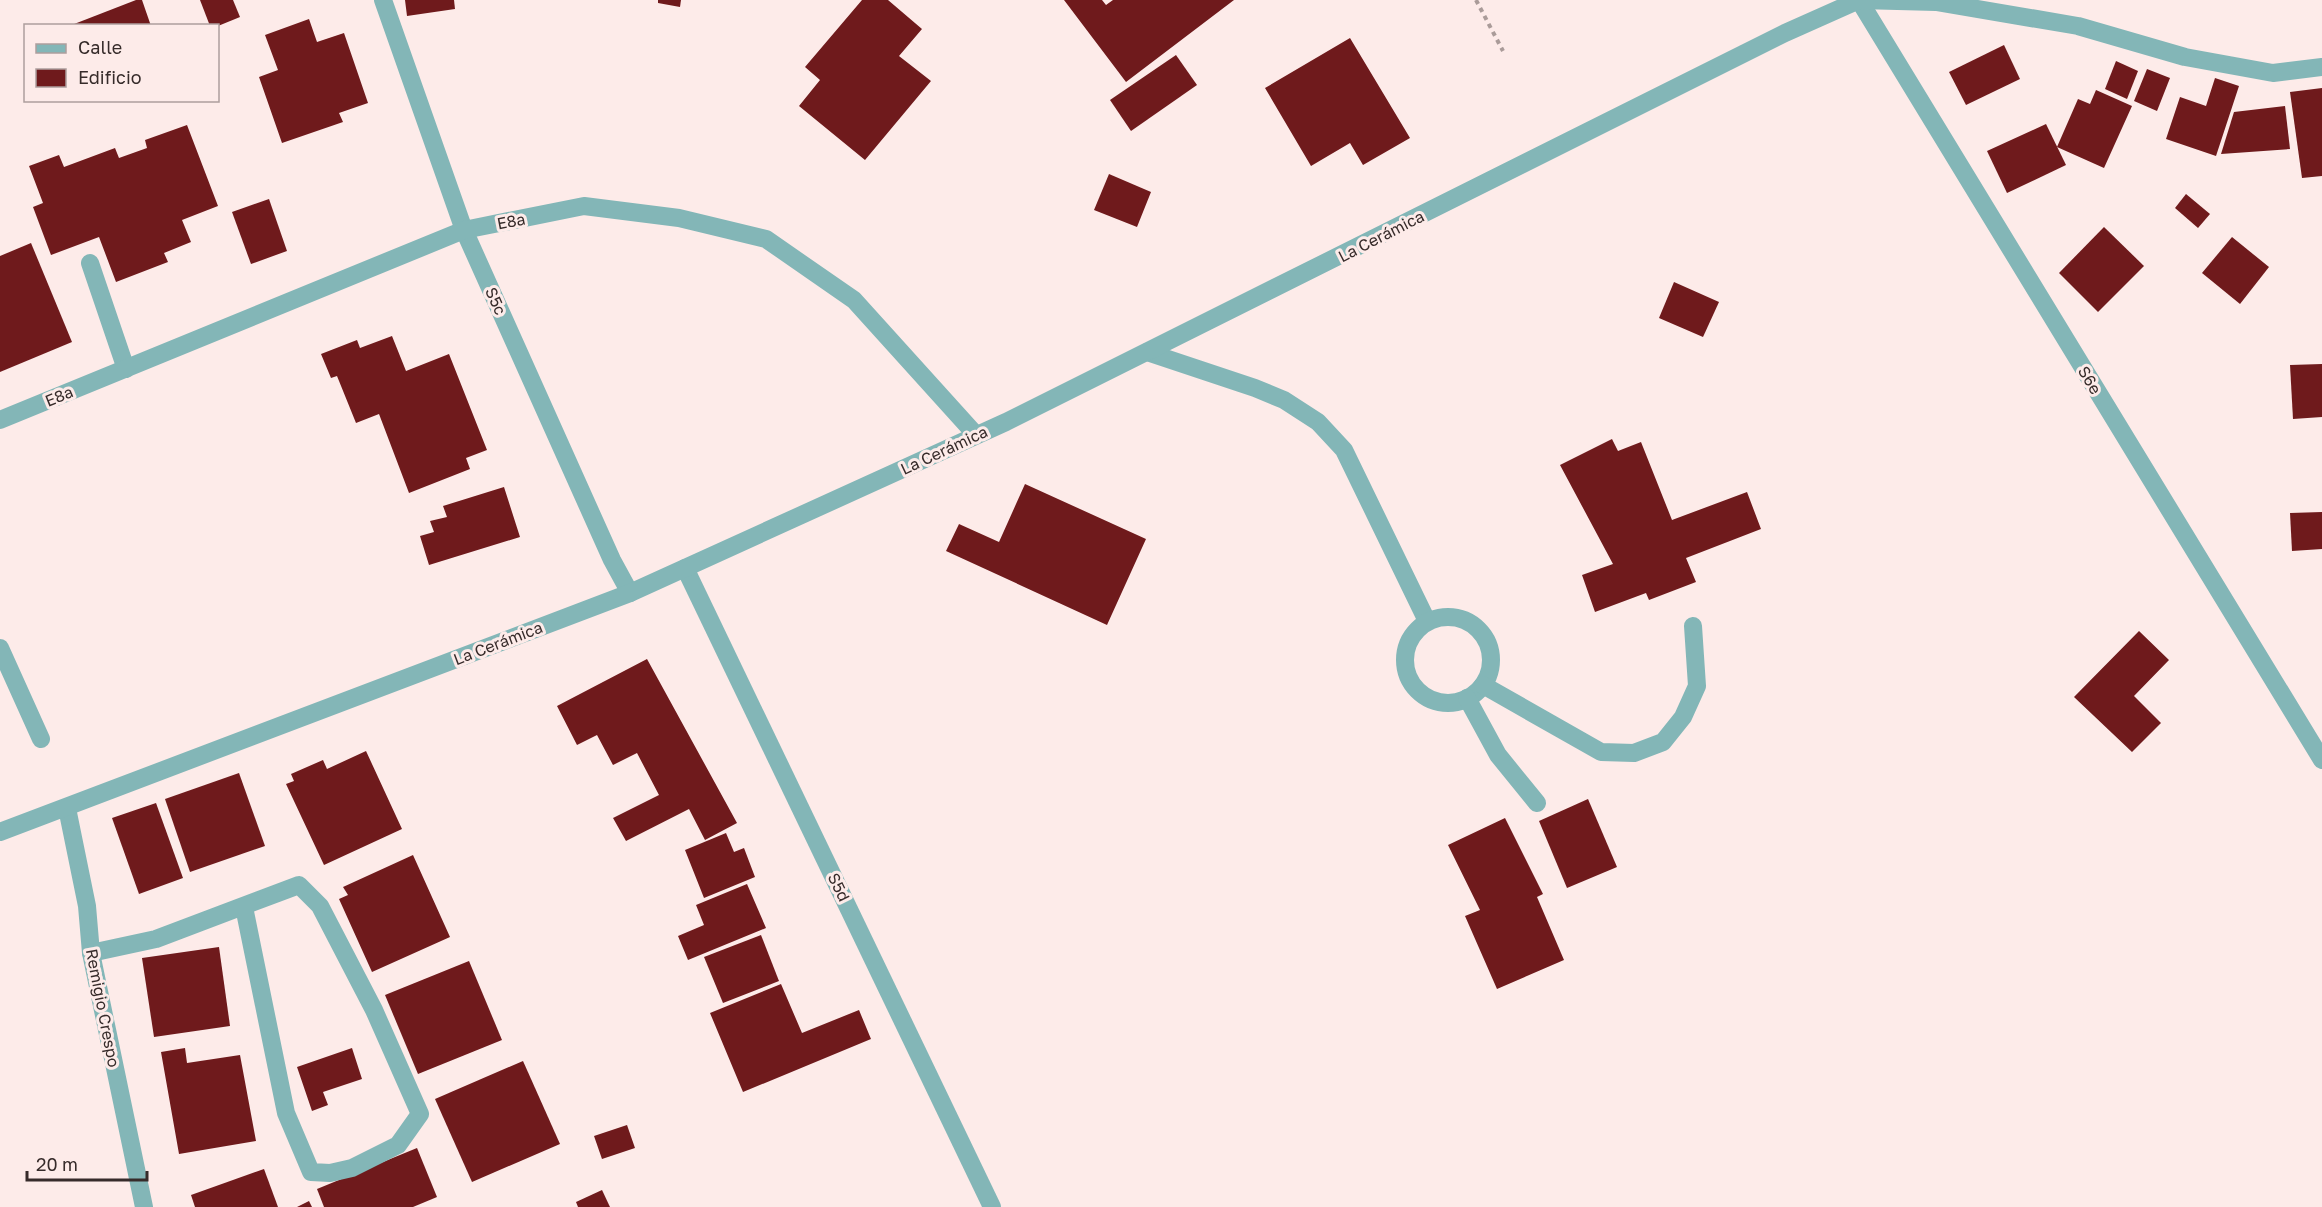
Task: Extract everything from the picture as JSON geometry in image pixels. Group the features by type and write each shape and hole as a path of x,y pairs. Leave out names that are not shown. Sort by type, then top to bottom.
{"street":[{"name":"S5c","path":"383,0 464,230 612,560 630,592"},
{"path":"1859,0 1936,2 2067,24 2185,57 2273,73 2322,67"},
{"name":"La Cerámica","path":"0,832 630,592 685,568 976,435 1774,39 1859,0"},
{"name":"S6e","path":"1859,0 2322,760"},
{"name":"E8a","path":"0,420 464,230 584,206 679,218 766,239 854,300 976,435"},
{"path":"90,263 126,369"},
{"path":"1147,352 1256,388 1284,400 1318,422 1344,450 1427,621"},
{"name":"S5d","path":"685,568 992,1207"},
{"path":"1441,617 1456,617 1469,622 1488,644 1491,658 1489,672 1483,685 1467,698 1447,703 1433,700 1411,683 1405,663 1408,642 1427,621 1441,617"},
{"path":"1483,685 1602,752 1634,753 1663,742 1683,717 1697,686 1693,626"},
{"path":"0,648 41,739"},
{"path":"1467,698 1498,755 1537,803"},
{"name":"Remigio Crespo","path":"67,808 87,906 91,953 144,1207"},
{"path":"91,953 156,939 244,908 299,885 320,906 379,1020 420,1114 398,1145 352,1168 330,1173 311,1172 286,1113 244,908"}],"path":[{"path":"1476,0 1503,51"}],"building":[{"path":"136,0 142,0 150,24 74,24"},
{"path":"200,0 233,0 240,17 219,26 209,24"},
{"path":"405,0 454,0 455,9 407,16"},
{"path":"658,0 681,0 680,7 658,3"},
{"path":"862,0 888,0 922,29 899,56 931,81 865,160 799,106 820,80 805,67"},
{"path":"1064,0 1102,0 1106,5 1113,0 1234,0 1126,82"},
{"path":"309,19 317,42 344,33 368,103 339,113 343,122 282,143 259,77 278,70 265,35"},
{"path":"1350,38 1410,138 1363,165 1350,143 1311,166 1265,88"},
{"path":"2004,45 2020,79 1966,105 1949,72"},
{"path":"1176,55 1197,85 1131,131 1110,100"},
{"path":"2116,61 2138,71 2127,99 2105,89"},
{"path":"2147,69 2170,78 2157,111 2134,101"},
{"path":"2215,78 2239,86 2216,156 2166,139 2180,97 2206,106"},
{"path":"2322,88 2322,176 2302,178 2290,92"},
{"path":"2096,90 2132,106 2104,168 2057,147 2078,99 2090,104"},
{"path":"2285,106 2290,149 2221,154 2234,112"},
{"path":"2046,124 2066,165 2007,193 1987,151"},
{"path":"187,125 218,206 182,220 191,242 164,253 168,262 116,282 99,237 51,255 33,207 43,203 29,166 59,155 64,167 115,148 119,158 147,148 145,140"},
{"path":"1109,174 1151,192 1137,227 1094,210"},
{"path":"2186,194 2210,214 2198,228 2175,208"},
{"path":"269,199 287,251 251,264 232,212"},
{"path":"2104,227 2144,266 2098,312 2059,273"},
{"path":"2232,237 2269,267 2240,304 2202,273"},
{"path":"31,243 72,342 0,372 0,256"},
{"path":"1674,282 1719,302 1703,337 1659,318"},
{"path":"392,336 406,371 449,354 487,450 466,458 470,469 409,493 379,414 356,423 337,376 331,378 321,354 357,340 360,348"},
{"path":"2322,364 2322,417 2293,419 2290,365"},
{"path":"1612,439 1618,451 1641,442 1672,520 1747,492 1761,529 1686,558 1696,582 1649,600 1646,593 1595,612 1582,575 1613,564 1560,465"},
{"path":"1025,484 1146,539 1107,625 946,551 959,524 999,542"},
{"path":"504,487 520,537 429,565 420,536 434,532 430,521 447,517 443,506"},
{"path":"2322,512 2322,549 2292,551 2290,513"},
{"path":"2139,631 2169,660 2134,696 2161,723 2132,752 2074,697"},
{"path":"647,659 737,823 705,840 689,809 626,841 613,818 659,795 637,753 613,765 597,735 577,745 557,706"},
{"path":"366,751 402,829 324,865 286,784 294,781 291,774 323,760 327,769"},
{"path":"239,773 265,846 190,872 165,799"},
{"path":"1588,799 1617,867 1567,888 1539,821"},
{"path":"156,803 183,878 139,894 112,818"},
{"path":"1505,818 1543,894 1537,897 1564,960 1497,989 1465,916 1480,910 1448,845"},
{"path":"726,833 734,852 744,848 755,877 704,898 685,850"},
{"path":"413,855 450,937 372,972 339,899 348,895 343,887"},
{"path":"747,884 766,928 688,960 678,936 704,925 696,905"},
{"path":"761,935 779,981 723,1003 704,957"},
{"path":"219,947 230,1026 154,1037 142,958"},
{"path":"469,961 502,1040 418,1074 385,995"},
{"path":"781,984 802,1033 859,1010 871,1039 743,1092 710,1013"},
{"path":"185,1048 187,1063 240,1055 256,1141 179,1154 161,1052"},
{"path":"352,1048 362,1079 323,1092 328,1105 312,1111 297,1067"},
{"path":"523,1061 560,1144 472,1182 435,1099"},
{"path":"627,1125 635,1148 602,1159 594,1136"},
{"path":"417,1148 437,1197 413,1207 324,1207 317,1189"},
{"path":"264,1169 278,1207 195,1207 191,1195"},
{"path":"602,1190 610,1207 578,1207 576,1202"},
{"path":"309,1201 312,1207 297,1207"}]}
